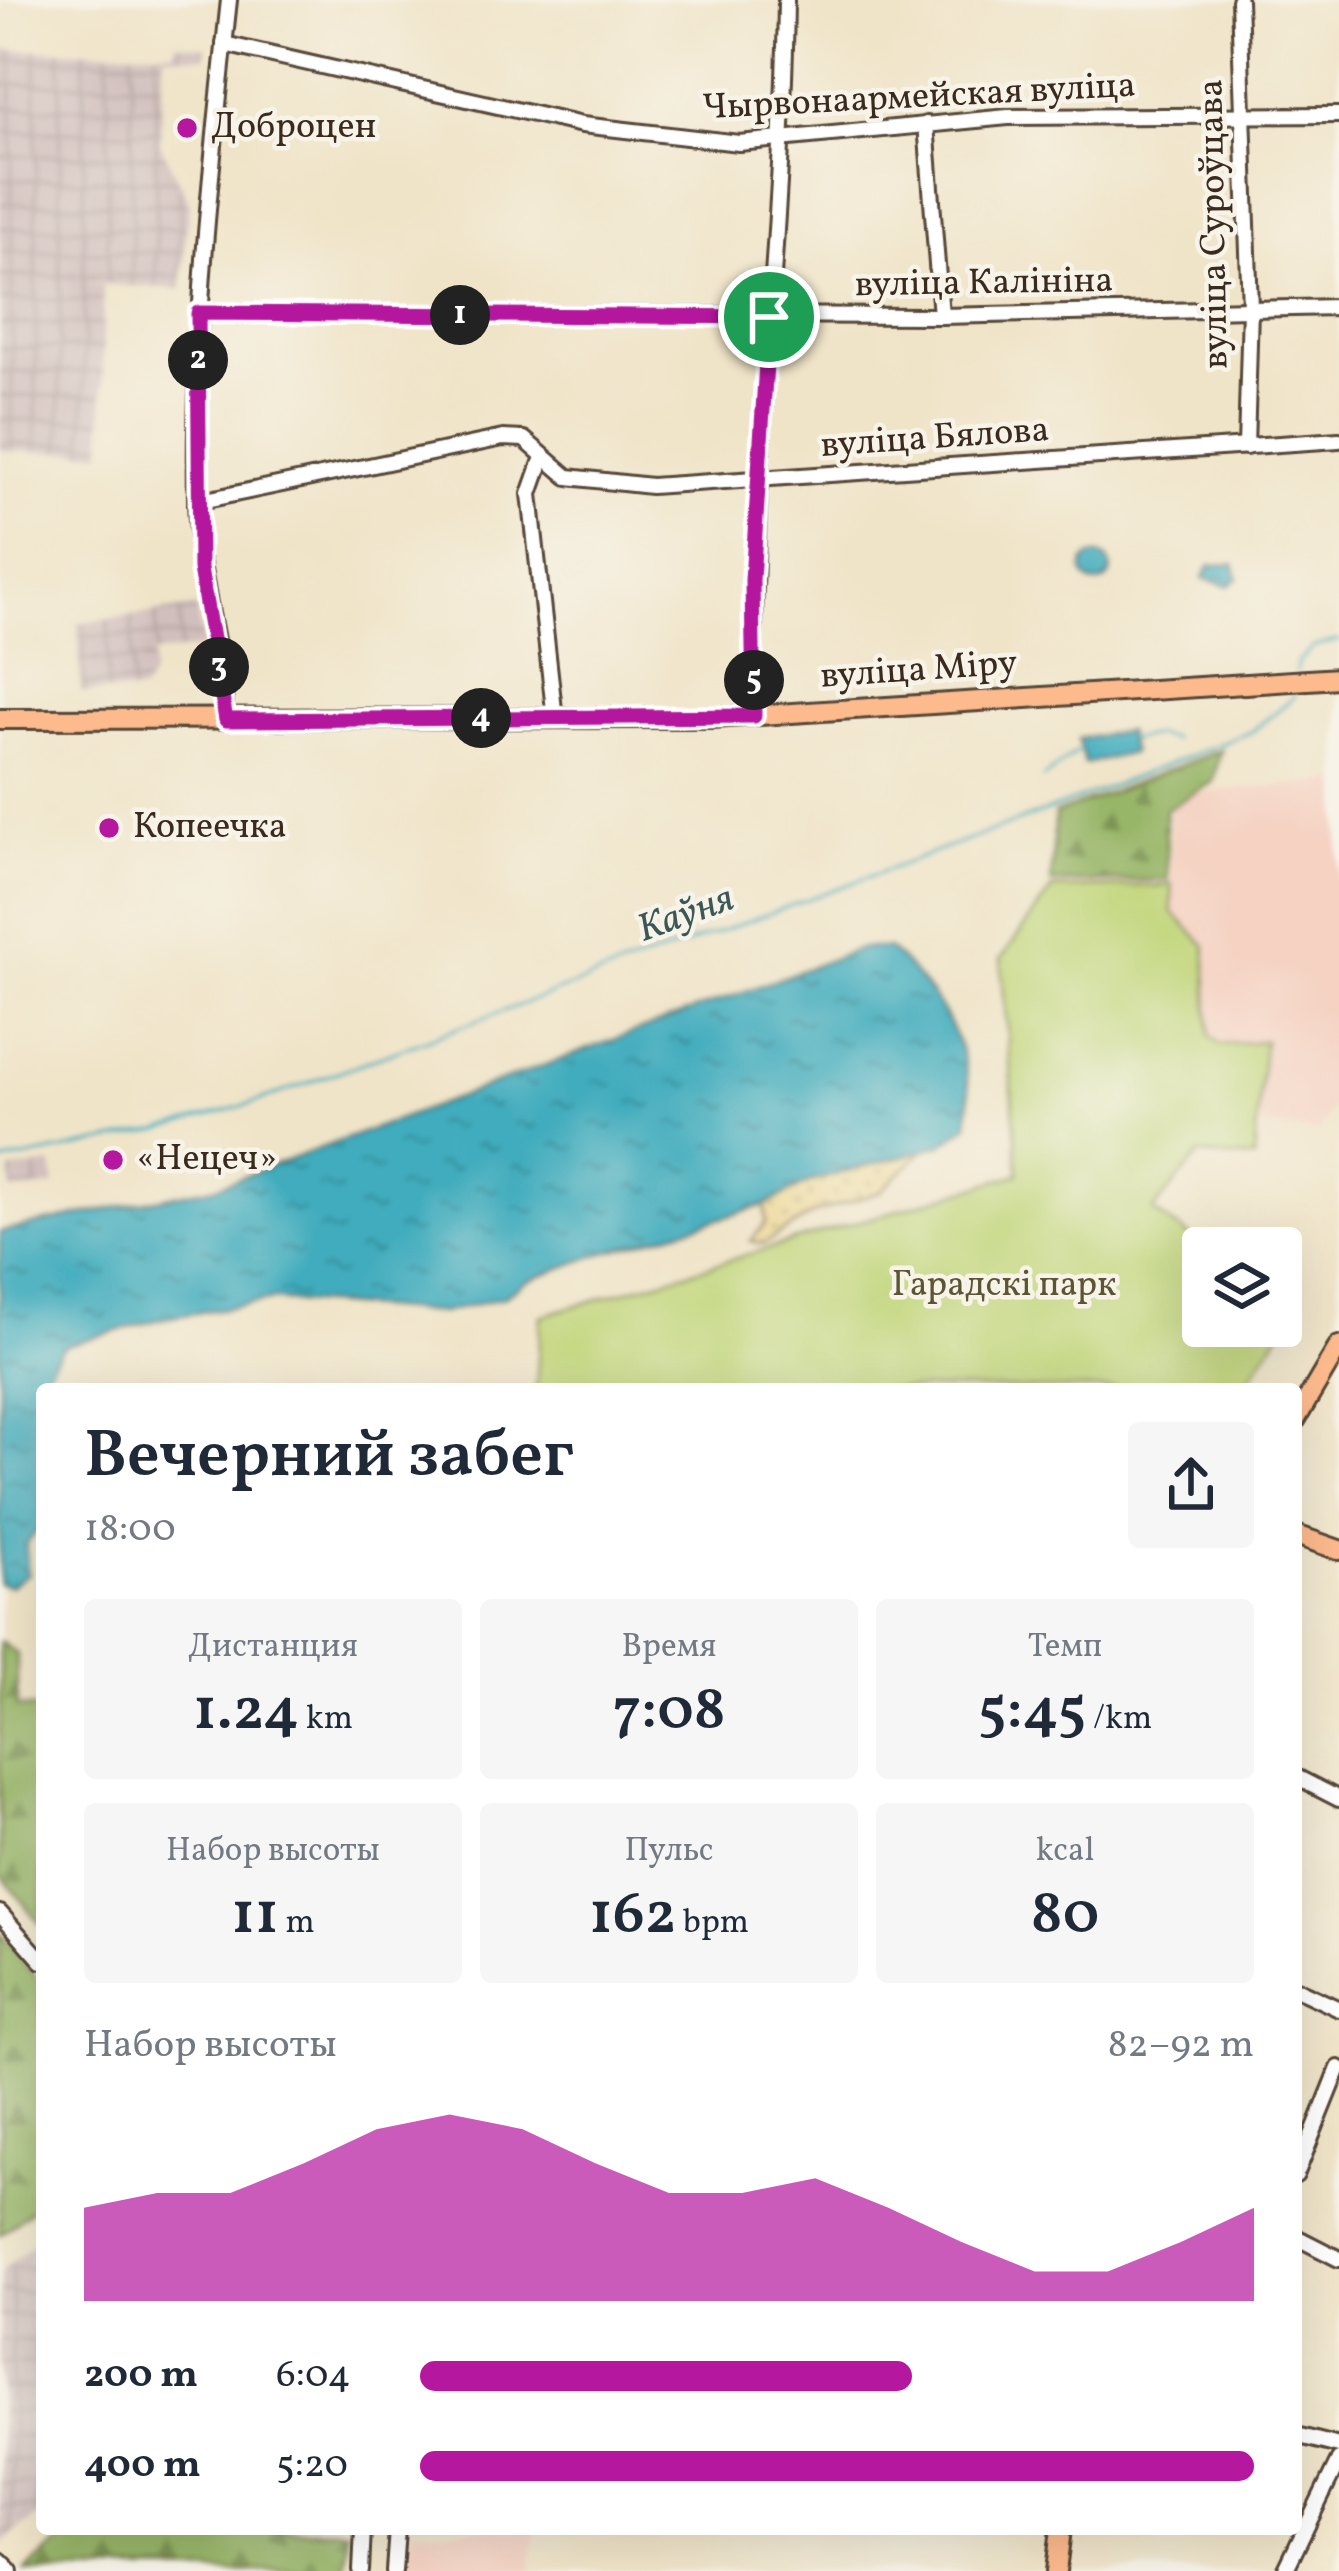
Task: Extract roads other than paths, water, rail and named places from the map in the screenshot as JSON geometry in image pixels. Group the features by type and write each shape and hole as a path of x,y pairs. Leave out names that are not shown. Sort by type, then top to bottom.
{"main road":[{"name":"вуліца Міру","path":"0,719 754,716 1339,678"},
{"path":"1302,1409 1339,1346"},
{"path":"1302,1537 1339,1550"},
{"path":"1056,2571 1060,2535"}],"street":[{"path":"226,720 200,569 196,502 198,313 229,0"},
{"path":"754,716 752,580 784,137 787,0"},
{"name":"вуліца Суроўцава","path":"1239,0 1250,308 1246,447"},
{"name":"Чырвонаармейская вуліца","path":"224,44 582,125 739,143 1008,117 1339,115"},
{"path":"926,124 941,316"},
{"name":"вуліца Калініна","path":"198,313 769,317 1339,308"},
{"name":"вуліца Бялова","path":"196,502 503,438 524,439 568,477 651,487 1339,440"},
{"path":"543,457 530,494 555,719"},
{"path":"1302,1780 1339,1799"},
{"path":"0,1913 36,1954"},
{"path":"1302,1992 1339,2009"},
{"path":"1302,2160 1339,2068"},
{"path":"1302,2240 1339,2259"},
{"path":"1302,2436 1339,2446"},
{"path":"1285,2571 1339,2460"},
{"path":"361,2571 363,2535"},
{"path":"394,2571 397,2535"},
{"path":"0,2560 11,2571"}],"water":[{"path":"1097,555 1107,559 1111,569 1107,579 1097,583 1087,579 1083,569 1087,559"},
{"path":"1234,564 1238,578 1229,586 1203,578 1210,565"},
{"path":"1126,731 1132,753 1085,764 1078,739"},
{"path":"862,948 888,948 924,985 951,1027 967,1074 968,1125 942,1145 812,1181 765,1205 594,1256 526,1281 503,1297 442,1313 273,1300 160,1319 63,1346 49,1367 48,1383 36,1383 36,1532 26,1545 28,1574 10,1586 0,1584 0,1232 218,1186"}],"waterway":[{"name":"Каўня","path":"1296,672 1297,663 1313,647 1339,640"},
{"name":"Каўня","path":"0,1163 161,1130 259,1101 1251,732 1294,697 1295,687"},
{"path":"1130,740 1155,735 1173,739"},
{"path":"1043,778 1079,750"}],"place":[{"name":"Доброцен","path":"187,128"},
{"name":"Копеечка","path":"109,828"},
{"name":"«Нецеч»","path":"113,1160"}],"park label":[{"name":"Гарадскі парк","path":"1004,1286"}]}
